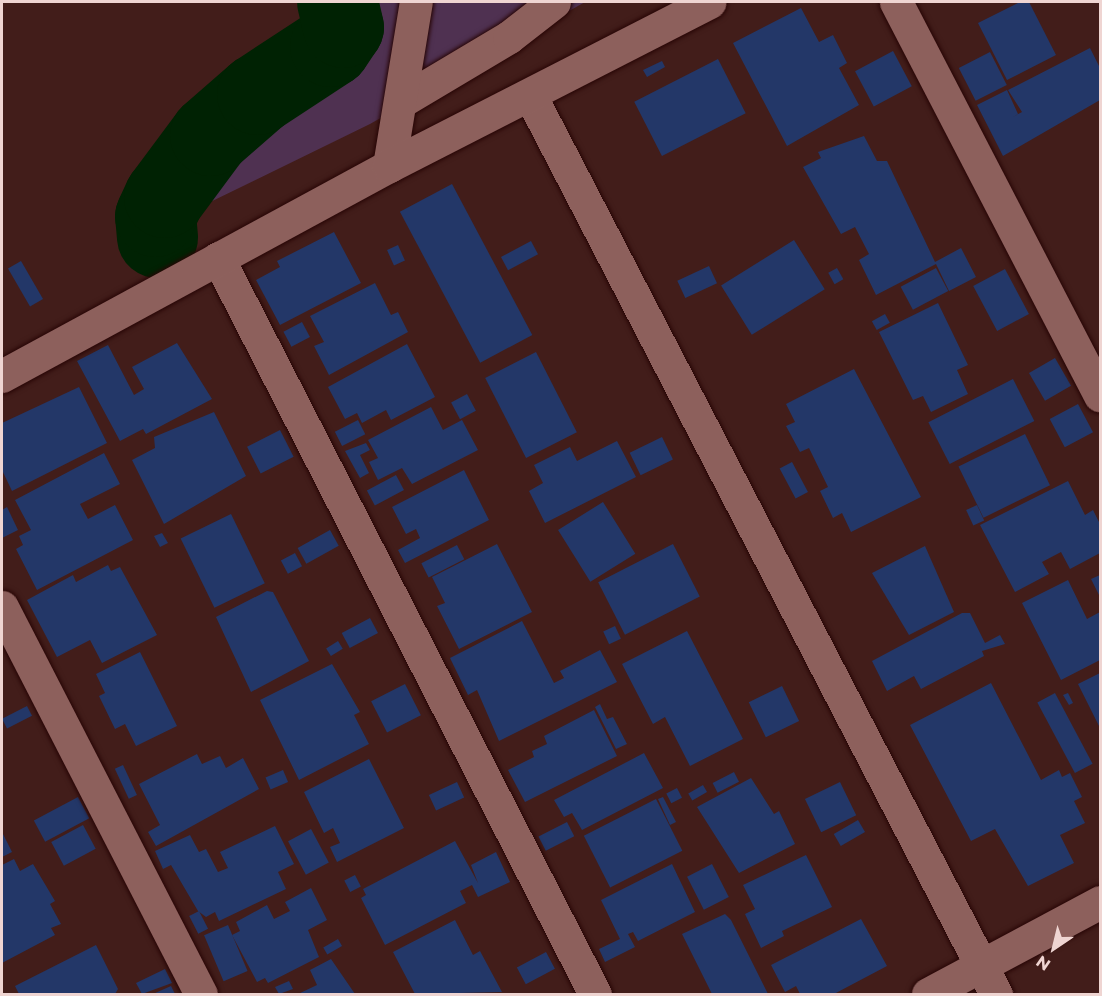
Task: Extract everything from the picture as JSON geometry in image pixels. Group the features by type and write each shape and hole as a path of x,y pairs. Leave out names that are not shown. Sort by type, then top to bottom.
{"street":[{"path":"389,166 416,2"},
{"path":"400,102 509,37 554,2"},
{"path":"2,376 389,166 709,2"},
{"path":"896,2 1101,395"},
{"path":"530,95 996,994"},
{"path":"218,258 596,994"},
{"path":"2,607 201,994"},
{"path":"928,994 1101,902"}],"shaded area":[{"path":"310,2 585,2 370,124 200,207 184,186 186,165 281,73 310,27"}],"building":[{"path":"1020,2 1029,2 1056,55 1007,80 978,23"},
{"path":"801,8 819,42 833,35 847,63 839,68 859,105 787,146 733,43"},
{"path":"1090,48 1100,68 1100,100 1003,156 977,105 1007,90 1018,114 1013,117 1022,112 1008,90"},
{"path":"893,51 912,86 874,107 855,71"},
{"path":"990,52 1007,85 976,101 959,68"},
{"path":"718,59 746,113 662,156 634,102"},
{"path":"662,61 665,67 647,77 643,70"},
{"path":"864,136 877,161 887,161 935,262 961,248 976,277 949,291 936,264 876,295 859,260 869,254 855,227 841,234 803,167 821,158 818,152"},
{"path":"452,184 532,335 480,363 400,212"},
{"path":"334,232 361,283 280,325 256,280 280,267 277,261"},
{"path":"794,240 825,289 752,335 721,286"},
{"path":"531,241 538,254 508,270 501,257"},
{"path":"398,245 405,261 394,265 387,250"},
{"path":"21,261 43,299 30,307 8,268"},
{"path":"709,266 717,283 685,298 677,281"},
{"path":"837,268 843,279 835,284 828,273"},
{"path":"936,268 948,291 913,310 901,287"},
{"path":"1005,269 1029,314 997,331 973,286"},
{"path":"375,283 391,315 398,312 408,332 329,375 314,346 324,342 310,316"},
{"path":"938,303 968,365 957,370 968,394 931,412 923,396 913,400 879,332"},
{"path":"885,314 890,323 877,330 872,321"},
{"path":"302,322 310,337 291,347 283,332"},
{"path":"177,343 212,399 146,434 143,429 120,441 77,361 108,345 134,395 144,389 132,367"},
{"path":"407,344 435,397 391,420 386,410 362,423 357,413 345,419 328,387"},
{"path":"536,352 577,432 526,458 485,378"},
{"path":"1055,358 1071,386 1045,401 1029,373"},
{"path":"854,369 921,497 851,532 842,513 833,518 820,491 828,487 809,448 800,452 786,426 795,422 786,404"},
{"path":"1013,379 1034,421 950,464 928,422"},
{"path":"79,387 107,443 12,491 2,470 2,423"},
{"path":"467,394 476,411 460,419 451,402"},
{"path":"1078,404 1093,432 1065,447 1050,419"},
{"path":"431,407 443,430 462,420 478,450 412,484 402,468 378,480 369,462 378,458 368,440"},
{"path":"214,412 246,476 164,524 132,460 155,448 154,437"},
{"path":"358,420 365,434 342,446 335,432"},
{"path":"280,430 294,457 261,474 247,447"},
{"path":"1025,434 1050,485 983,518 958,466"},
{"path":"662,437 673,459 641,475 630,453"},
{"path":"617,441 636,477 545,523 529,491 543,483 534,465 570,447 577,461"},
{"path":"366,443 370,450 360,455 369,473 360,478 345,451"},
{"path":"104,453 120,484 80,504 88,519 115,505 133,540 37,590 16,549 23,545 19,536 31,530 15,500"},
{"path":"792,462 808,492 796,499 780,469"},
{"path":"464,470 489,520 405,563 398,550 420,538 416,529 406,534 392,507"},
{"path":"396,475 404,490 375,506 367,490"},
{"path":"1068,481 1085,515 1093,510 1100,524 1100,553 1070,569 1061,552 1042,562 1049,574 1015,592 980,525"},
{"path":"603,502 635,554 590,582 558,530"},
{"path":"977,505 984,520 973,525 966,510"},
{"path":"7,507 18,530 2,538 2,510"},
{"path":"231,514 265,583 214,608 181,539"},
{"path":"330,530 339,546 306,564 298,548"},
{"path":"162,533 168,543 160,547 154,536"},
{"path":"497,544 532,612 459,649 437,606 445,603 432,577"},
{"path":"673,544 700,597 625,635 598,582"},
{"path":"457,545 464,559 429,577 421,563"},
{"path":"925,546 954,612 909,635 872,573"},
{"path":"295,553 302,566 288,574 281,561"},
{"path":"108,565 111,571 120,567 157,635 102,663 90,640 57,657 27,600 73,575 76,582"},
{"path":"1100,575 1100,597 1091,579"},
{"path":"1068,580 1087,619 1100,612 1100,660 1061,680 1022,603"},
{"path":"267,591 273,592 309,661 251,692 216,617"},
{"path":"962,613 970,613 985,643 1000,635 1005,644 982,651 984,656 921,689 914,676 887,691 872,661"},
{"path":"370,618 378,633 350,648 342,633"},
{"path":"522,621 554,683 564,678 560,671 600,650 617,682 499,741 477,690 468,695 450,658"},
{"path":"615,626 621,639 609,644 603,631"},
{"path":"687,631 743,739 690,766 665,717 653,724 622,664"},
{"path":"338,641 343,649 331,656 326,648"},
{"path":"140,652 177,726 136,746 125,724 115,729 99,696 105,693 96,674"},
{"path":"332,664 360,712 354,715 369,744 299,780 260,700"},
{"path":"1100,673 1100,728 1078,684"},
{"path":"991,683 1041,780 1059,770 1062,777 1070,773 1082,797 1074,801 1085,823 1060,835 1074,863 1028,886 995,829 971,841 910,725"},
{"path":"405,684 421,715 387,732 371,701"},
{"path":"782,686 799,721 766,737 749,702"},
{"path":"1055,693 1093,764 1075,773 1037,702"},
{"path":"1068,693 1073,703 1069,705 1063,695"},
{"path":"600,704 607,719 613,717 627,744 616,749 595,707"},
{"path":"27,706 32,716 7,729 2,719"},
{"path":"594,710 617,756 525,802 508,770 534,757 532,751 547,744 544,736"},
{"path":"644,753 663,788 582,830 572,813 564,817 554,800"},
{"path":"197,754 202,764 220,756 226,768 243,758 259,789 156,846 148,832 160,825 139,784"},
{"path":"369,759 404,828 337,862 330,847 340,843 333,828 324,833 304,792"},
{"path":"123,765 137,795 129,799 115,769"},
{"path":"283,770 288,782 271,789 266,777"},
{"path":"734,772 739,782 718,793 713,783"},
{"path":"751,778 774,814 779,811 795,844 739,873 697,807"},
{"path":"457,782 464,797 436,811 429,795"},
{"path":"840,782 856,815 821,832 805,799"},
{"path":"703,785 707,792 692,800 688,794"},
{"path":"677,788 682,798 671,803 666,793"},
{"path":"78,797 89,818 45,842 34,820"},
{"path":"663,797 676,822 670,825 658,799"},
{"path":"656,799 682,851 610,887 584,836"},
{"path":"858,820 865,832 841,846 834,834"},
{"path":"567,822 574,836 546,851 538,837"},
{"path":"83,825 96,849 64,866 51,842"},
{"path":"275,826 294,864 278,872 286,889 219,921 215,912 206,917 198,911 171,865 163,869 155,851 190,835 199,852 206,849 218,872 228,868 220,852"},
{"path":"311,829 329,863 306,875 288,841"},
{"path":"2,832 12,852 2,857"},
{"path":"455,841 478,883 471,865 496,852 510,882 478,897 472,885 460,891 466,903 385,945 361,898 366,895 363,889"},
{"path":"806,855 832,907 782,931 784,936 761,948 745,914 755,909 743,885"},
{"path":"14,859 20,871 33,864 55,901 50,904 61,924 51,928 55,935 2,963 2,865"},
{"path":"672,864 695,912 638,941 633,932 628,934 635,947 605,962 599,949 620,939 601,900"},
{"path":"712,864 729,897 704,910 687,877"},
{"path":"355,875 361,887 350,892 344,880"},
{"path":"311,888 327,920 308,930 319,957 268,983 265,978 257,982 232,935 240,931 236,922 267,905 274,919 290,911 285,902"},
{"path":"199,911 208,929 198,934 189,916"},
{"path":"725,914 731,920 768,994 712,994 682,934"},
{"path":"861,919 887,966 834,994 800,994 796,986 785,992 771,965"},
{"path":"455,920 473,955 480,951 502,992 415,994 393,952"},
{"path":"228,925 248,971 224,981 204,935"},
{"path":"338,939 342,946 327,954 323,948"},
{"path":"96,945 118,989 115,994 19,994 15,986"},
{"path":"546,952 555,969 526,984 517,967"},
{"path":"331,959 355,994 298,994 317,985 310,970"},
{"path":"165,969 172,983 142,994 136,983"},
{"path":"289,981 293,989 279,994 275,987"},
{"path":"171,986 175,994 153,994"}],"waterway":[{"path":"157,237 155,216 164,197 210,135 257,94 330,46 343,27 337,2"}]}
